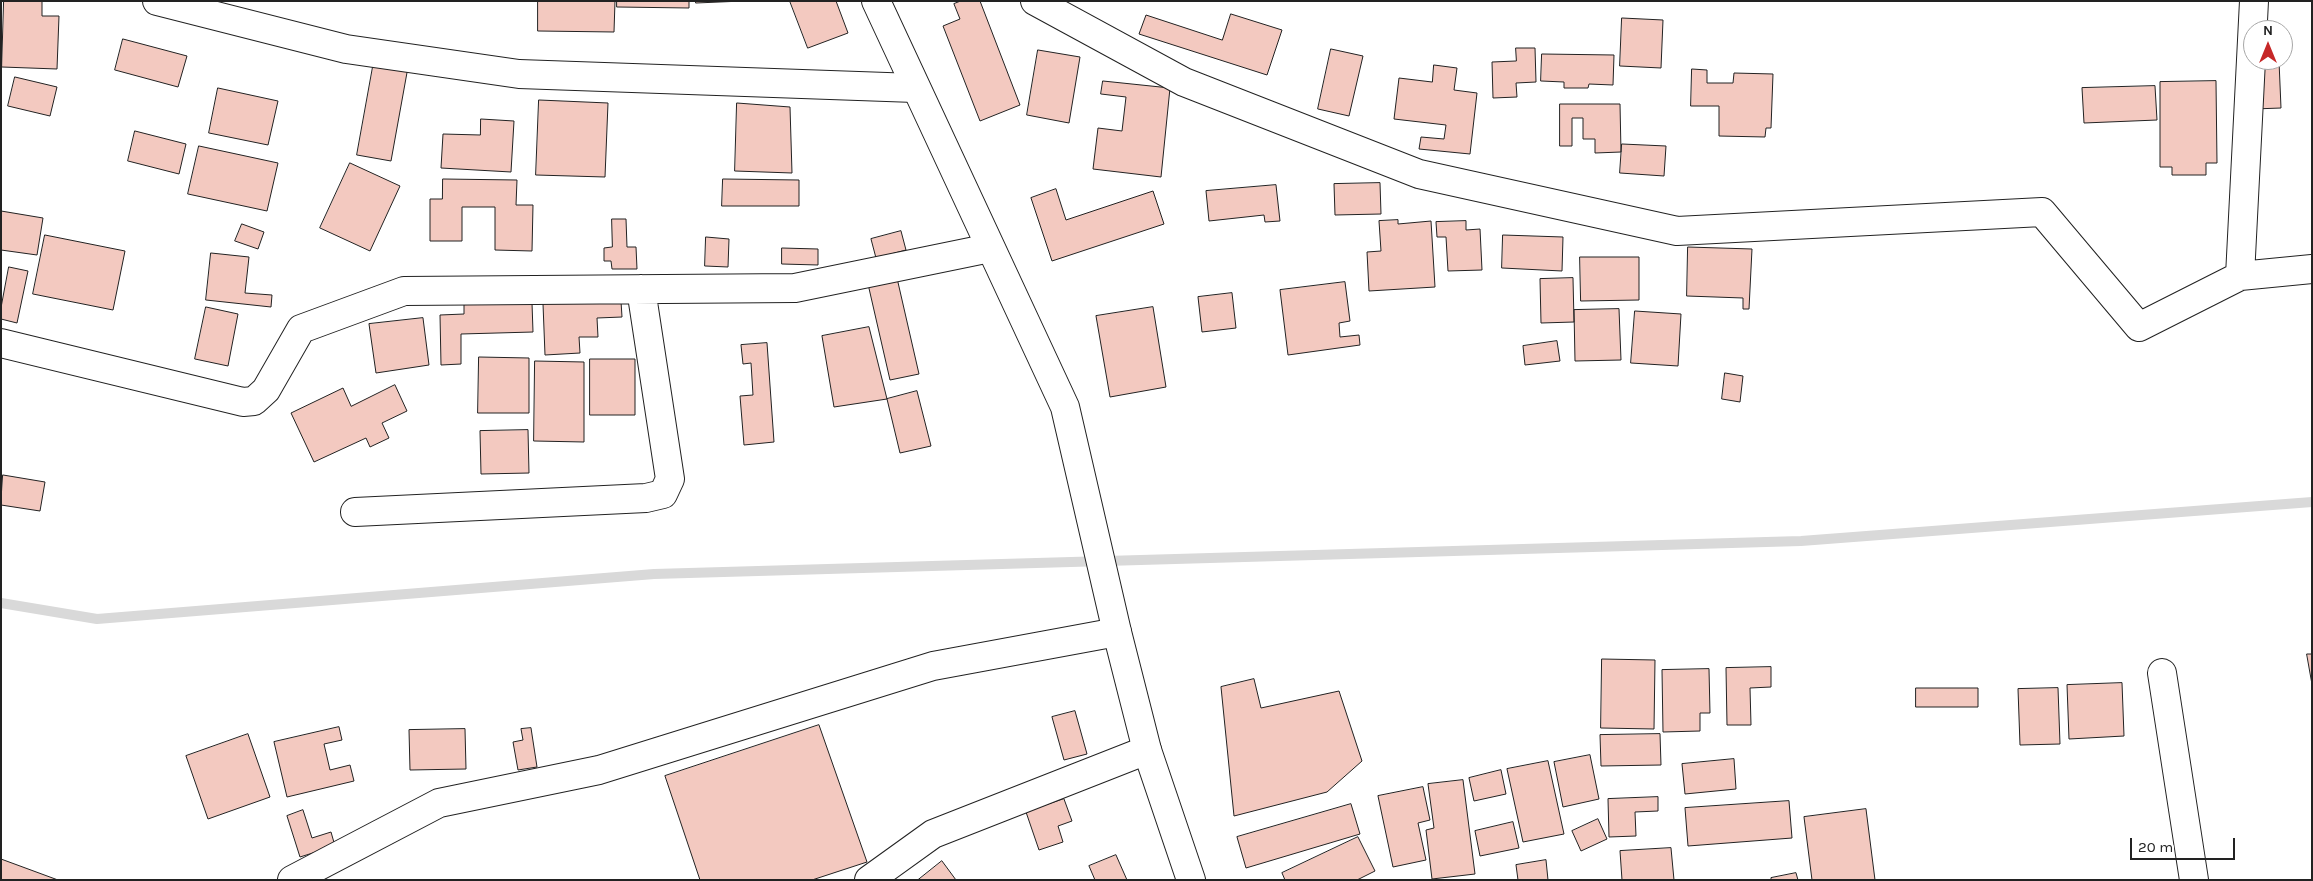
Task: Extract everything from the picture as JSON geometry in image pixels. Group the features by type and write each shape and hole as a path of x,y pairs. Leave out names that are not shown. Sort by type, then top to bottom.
{"street":[{"path":"157,1 346,49 519,74 916,88"},
{"path":"876,1 1065,407 1117,632 1147,750 1191,880"},
{"path":"1035,1 1184,82 1419,174 1677,231 2042,212 2139,327 2240,276 2312,269"},
{"path":"2240,276 2254,1"},
{"path":"1,343 243,402 254,401 266,390 301,328 404,291 795,288 990,248"},
{"path":"355,512 646,498 663,494 670,479 641,288"},
{"path":"292,880 439,803 599,770 933,666 1117,632"},
{"path":"2162,673 2194,880"},
{"path":"869,880 934,834 1147,750"}],"building":[{"path":"4,1 42,1 42,16 59,16 57,69 2,67"},
{"path":"538,1 615,1 614,32 538,31"},
{"path":"617,1 689,1 689,8 617,7"},
{"path":"696,1 743,1 696,3"},
{"path":"790,1 836,1 848,33 808,48"},
{"path":"961,1 980,1 1020,105 980,121 943,26 960,19 954,4"},
{"path":"1231,14 1282,30 1267,75 1139,34 1146,15 1222,40"},
{"path":"1622,18 1663,20 1661,68 1620,66"},
{"path":"123,39 187,56 178,87 115,70"},
{"path":"1516,48 1535,48 1536,82 1516,83 1517,97 1493,98 1492,62 1516,61"},
{"path":"1331,49 1363,56 1349,116 1318,109"},
{"path":"1038,50 1080,57 1069,123 1027,115"},
{"path":"1542,54 1614,55 1613,85 1589,84 1588,88 1564,88 1564,82 1541,81"},
{"path":"374,61 408,67 391,161 357,155"},
{"path":"1434,65 1457,68 1454,90 1477,93 1470,154 1419,149 1421,137 1444,139 1446,125 1394,119 1399,78 1432,82"},
{"path":"1692,69 1707,70 1707,83 1733,83 1734,73 1773,74 1771,128 1766,128 1765,137 1719,136 1719,106 1691,106"},
{"path":"2252,70 2279,70 2281,108 2254,109"},
{"path":"15,77 57,87 50,116 8,106"},
{"path":"1103,81 1170,88 1161,177 1093,169 1098,128 1122,131 1126,97 1101,94"},
{"path":"2216,81 2217,163 2206,163 2206,175 2172,175 2172,167 2160,167 2160,82"},
{"path":"2155,86 2157,120 2084,123 2082,88"},
{"path":"218,88 278,101 268,145 209,133"},
{"path":"539,100 608,103 605,177 536,175"},
{"path":"737,103 790,107 792,173 735,171"},
{"path":"1560,104 1620,104 1621,152 1595,153 1595,139 1583,139 1583,118 1572,118 1572,146 1560,146"},
{"path":"481,119 514,121 511,172 441,168 443,134 480,135"},
{"path":"135,131 186,144 179,174 128,161"},
{"path":"1622,144 1666,146 1664,176 1620,173"},
{"path":"199,146 278,163 267,211 188,194"},
{"path":"350,163 400,186 370,251 320,228"},
{"path":"443,179 517,180 516,205 533,205 532,251 495,250 495,207 462,207 462,241 430,241 430,199 442,199"},
{"path":"723,179 799,180 799,206 722,206"},
{"path":"1380,183 1381,214 1335,215 1334,184"},
{"path":"1276,185 1280,221 1265,222 1264,215 1209,221 1206,191"},
{"path":"1056,189 1066,220 1153,191 1164,224 1052,261 1031,198"},
{"path":"1,211 43,218 37,255 1,250"},
{"path":"612,219 626,219 627,247 636,247 637,269 612,269 611,261 604,261 604,248 612,247"},
{"path":"1398,220 1398,224 1431,221 1435,287 1369,291 1367,252 1381,251 1379,221"},
{"path":"1466,221 1466,230 1480,229 1482,270 1448,271 1446,237 1437,237 1436,222"},
{"path":"242,224 264,232 258,249 235,241"},
{"path":"901,231 906,250 876,258 871,239"},
{"path":"45,235 125,251 113,310 33,294"},
{"path":"1503,235 1563,237 1562,271 1502,268"},
{"path":"706,237 729,239 728,267 705,266"},
{"path":"1688,247 1752,249 1749,309 1743,309 1743,298 1687,296"},
{"path":"782,248 818,249 818,265 782,264"},
{"path":"211,253 249,257 245,293 272,295 271,307 206,300"},
{"path":"1580,257 1639,257 1639,300 1581,301"},
{"path":"9,267 28,271 17,323 1,319 1,308"},
{"path":"897,278 919,374 890,380 868,284"},
{"path":"1573,278 1574,322 1541,323 1540,279"},
{"path":"1345,282 1350,321 1339,323 1340,337 1359,335 1360,345 1288,355 1280,290"},
{"path":"1232,293 1236,328 1202,332 1198,297"},
{"path":"621,301 622,317 597,318 598,337 579,337 580,353 545,355 543,304"},
{"path":"532,303 533,332 461,334 461,364 441,365 440,315 464,314 464,305"},
{"path":"206,307 238,314 228,366 195,359"},
{"path":"1153,307 1166,387 1110,397 1096,316"},
{"path":"1619,309 1621,360 1575,361 1574,310"},
{"path":"1635,311 1681,314 1678,366 1631,363"},
{"path":"423,318 429,365 376,373 369,324"},
{"path":"869,327 887,399 834,407 822,336"},
{"path":"1557,341 1560,361 1525,365 1523,346"},
{"path":"767,343 774,442 744,445 740,396 753,395 751,363 743,364 741,345"},
{"path":"479,357 529,358 529,413 478,413"},
{"path":"590,359 635,359 635,415 590,415"},
{"path":"535,361 584,362 584,442 534,441"},
{"path":"1725,373 1743,376 1740,402 1722,399"},
{"path":"395,385 407,411 382,423 389,438 370,447 366,438 314,462 291,413 343,388 351,406"},
{"path":"917,391 931,446 900,453 887,399"},
{"path":"528,430 529,473 481,474 480,431"},
{"path":"3,475 45,482 40,511 1,505"},
{"path":"2307,654 2312,654 2312,684"},
{"path":"1602,659 1655,660 1654,729 1601,728"},
{"path":"1771,667 1771,687 1750,688 1751,725 1727,725 1726,668"},
{"path":"1709,669 1710,713 1700,713 1700,731 1663,732 1662,670"},
{"path":"1254,679 1261,708 1339,691 1362,761 1327,792 1234,816 1221,687"},
{"path":"2122,683 2124,736 2069,739 2067,685"},
{"path":"1916,688 1978,688 1978,707 1916,707"},
{"path":"2058,688 2060,744 2020,745 2018,689"},
{"path":"1075,711 1087,754 1064,760 1052,717"},
{"path":"819,725 867,862 812,880 700,880 665,776"},
{"path":"339,727 342,740 324,744 330,770 350,765 354,781 287,797 274,742"},
{"path":"531,728 537,767 518,770 513,742 523,740 521,729"},
{"path":"465,729 466,769 410,770 409,730"},
{"path":"248,734 270,797 208,819 186,756"},
{"path":"1660,734 1661,765 1601,766 1600,735"},
{"path":"1590,755 1599,799 1563,807 1554,762"},
{"path":"1734,759 1736,789 1685,794 1682,764"},
{"path":"1548,761 1564,834 1523,842 1507,769"},
{"path":"1501,770 1506,794 1474,801 1469,778"},
{"path":"1463,780 1475,874 1432,879 1426,830 1434,828 1428,784"},
{"path":"1423,787 1430,820 1418,823 1426,860 1393,867 1378,796"},
{"path":"1658,797 1658,811 1635,812 1636,836 1609,837 1608,799"},
{"path":"1064,799 1072,821 1058,826 1063,842 1039,850 1026,812"},
{"path":"1789,801 1792,838 1688,846 1685,808"},
{"path":"1351,804 1360,834 1246,868 1237,837"},
{"path":"1866,809 1875,880 1812,880 1804,817"},
{"path":"303,810 312,838 331,832 335,846 300,857 287,816"},
{"path":"1598,819 1607,839 1581,851 1572,831"},
{"path":"1513,822 1519,848 1480,856 1475,831"},
{"path":"1358,837 1375,871 1357,880 1285,880 1282,873"},
{"path":"1671,848 1674,880 1622,880 1620,851"},
{"path":"1116,855 1127,880 1095,880 1089,866"},
{"path":"1,859 58,880 1,880"},
{"path":"1546,860 1548,880 1518,880 1516,865"},
{"path":"942,861 956,880 918,880"},
{"path":"1796,873 1798,880 1771,880 1771,878"}],"waterway":[{"path":"1,603 97,619 654,574 1801,541 2312,502"}]}
